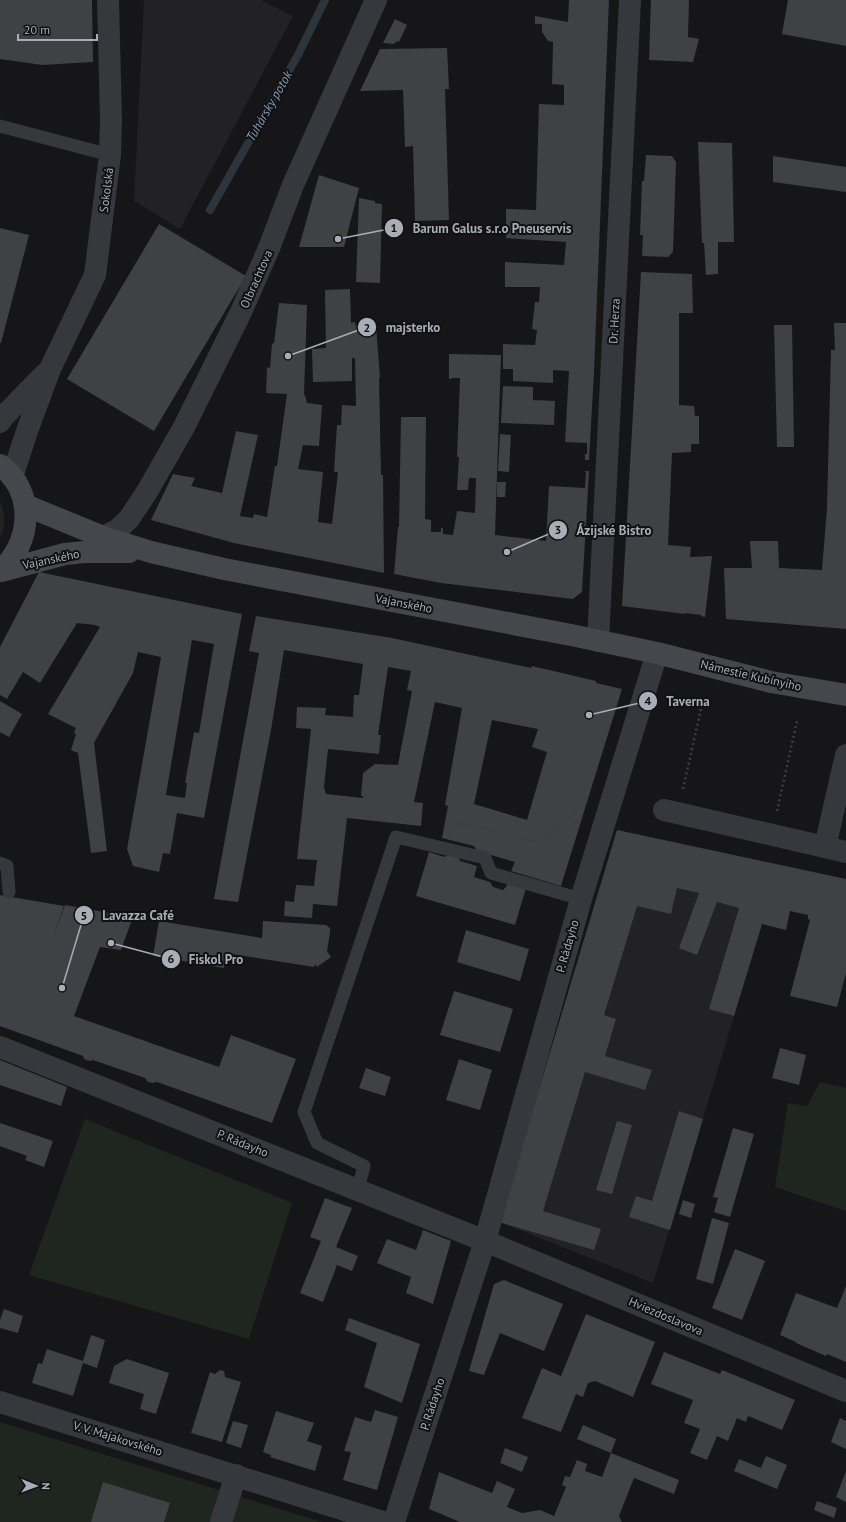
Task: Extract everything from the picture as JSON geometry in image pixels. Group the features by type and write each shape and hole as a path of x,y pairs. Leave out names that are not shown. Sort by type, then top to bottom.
{"main road":[{"name":"Vajanského","path":"0,571 17,552 22,542 26,524 25,505 20,490 6,471"},
{"name":"Vajanského","path":"25,505 103,537 151,552 224,569 571,635 657,653"},
{"name":"Vajanského","path":"0,571 65,554 85,552 151,552"},
{"name":"Námestie Kubínyiho","path":"657,653 771,682 846,695"}],"street":[{"name":"Sokolská","path":"6,471 27,431 50,369 95,275 110,155 111,120 108,0"},
{"name":"Olbrachtova","path":"103,537 116,530 129,519 148,490 184,427 270,248 293,185 376,0"},
{"name":"Dr. Herza","path":"598,641 630,0"},
{"name":"Sokolská","path":"0,422 4,416 50,369"},
{"name":"P. Rádayho","path":"394,1522 485,1240 581,899 657,653"},
{"path":"825,848 846,755"},
{"path":"671,812 846,852"},
{"name":"P. Rádayho","path":"0,1047 485,1240"},
{"name":"Hviezdoslavova","path":"485,1240 846,1391"},
{"name":"V. V. Majakovského","path":"0,1402 383,1522"},
{"path":"221,1522 236,1475"}],"lane":[{"path":"0,126 110,155"},
{"path":"358,1189 364,1166 317,1143 304,1112 396,837 486,858 491,873 581,899"},
{"path":"0,863 7,866 9,892"}],"path":[{"path":"671,812 703,700"},
{"path":"771,835 797,722"},
{"path":"440,828 463,824 541,843 584,804"}],"shaded area":[{"path":"144,0 261,0 293,16 180,229 134,201"},
{"path":"0,501 4,520 0,538"},
{"path":"617,830 780,865 653,1283 499,1222"},
{"path":"820,1082 846,1088 846,1211 775,1187 788,1103 807,1106"},
{"path":"85,1119 292,1203 249,1339 29,1275"},
{"path":"0,1422 322,1522 0,1522"}],"building":[{"path":"0,0 92,0 93,62 42,65 0,59"},
{"path":"569,0 609,0 589,460 585,460 585,454 587,454 587,443 565,442 569,371 553,370 553,383 513,381 513,369 503,369 503,344 535,345 537,330 532,329 535,302 539,302 540,287 505,287 505,262 564,265 566,242 506,238 506,209 536,210 539,104 564,105 564,85 552,84 553,42 548,41 542,32 542,24 535,24 535,16 568,22"},
{"path":"651,0 689,0 688,37 699,39 693,62 649,60"},
{"path":"788,0 846,0 846,46 782,34"},
{"path":"395,19 407,25 399,42 397,41 394,44 383,43"},
{"path":"447,48 449,89 445,89 449,220 415,221 413,146 405,147 403,90 360,91 380,49"},
{"path":"698,142 732,143 734,242 718,242 718,274 706,275 704,243 702,243"},
{"path":"646,155 672,156 676,162 673,252 668,257 642,256 643,235 640,235 642,181 644,181"},
{"path":"773,156 846,167 846,192 773,182"},
{"path":"319,175 359,188 344,247 299,247"},
{"path":"359,198 382,204 380,283 356,282"},
{"path":"159,224 246,276 154,431 67,379"},
{"path":"0,228 29,235 1,343 0,343"},
{"path":"641,272 692,274 693,313 679,313 679,405 694,406 695,416 699,416 699,444 691,444 691,452 672,453 668,545 691,547 690,557 712,556 705,617 701,615 622,606"},
{"path":"350,289 351,323 355,322 355,325 376,325 380,378 384,573 234,543 151,520 173,474 195,478 191,486 222,493 236,431 258,435 240,516 253,518 254,514 267,517 275,466 277,466 287,394 266,393 267,369 268,367 270,368 272,344 274,343 279,303 307,305 304,395 307,403 322,405 319,446 303,445 298,469 323,472 318,522 332,524 338,472 334,472 337,425 341,425 342,405 356,406 355,358 352,358 352,381 313,382 312,349 326,348 325,290"},
{"path":"834,323 846,323 846,629 726,619 724,568 752,568 750,541 778,541 779,568 822,570 827,508 831,350 835,350"},
{"path":"774,325 792,325 794,447 777,447"},
{"path":"449,354 501,355 495,535 546,541 549,486 585,488 586,472 584,471 589,471 582,592 573,599 441,583 394,574 399,527 401,417 426,417 425,519 431,520 431,532 441,532 441,528 443,528 443,534 453,535 457,511 475,513 476,478 469,478 468,490 457,490 460,378 449,379"},
{"path":"503,386 533,387 533,400 555,401 554,425 501,423"},
{"path":"500,434 511,435 509,472 498,471"},
{"path":"497,482 506,482 505,497 497,497"},
{"path":"39,572 242,614 204,818 177,813 170,854 163,853 159,872 133,866 127,849 161,657 138,652 133,673 94,743 107,851 91,853 78,753 71,750 76,734 74,732 76,728 48,714 100,627 77,623 40,683 23,672 7,699 0,695 0,647","holes":["192,640 214,644 199,733 194,732 185,783 187,783 185,798 166,795"]},
{"path":"256,616 392,638 531,668 532,666 596,681 596,683 622,689 561,886 511,871 515,862 477,851 474,846 442,838 448,806 445,805 462,708 435,702 414,802 423,803 421,826 347,818 337,906 313,904 312,918 284,916 285,901 294,902 296,885 314,886 317,860 297,859 311,729 296,728 297,707 326,708 325,715 353,717 354,695 359,695 363,664 284,650 271,730 238,902 214,899 259,653 249,651","holes":["388,667 411,671 407,690 412,691 398,765 375,764 363,773 361,796 363,796 363,798 326,794 324,787 328,749 379,754 381,735 378,735","492,720 538,729 532,747 547,752 527,820 474,804"]},
{"path":"0,701 22,714 9,737 0,732"},
{"path":"617,830 846,879 846,973 837,1007 790,996 810,920 808,919 808,915 790,911 786,930 762,924 734,1016 709,1009 739,908 717,902 697,955 679,948 699,893 677,888 671,914 637,906 604,1015 616,1019 605,1056 652,1070 645,1090 585,1072 543,1211 601,1229 594,1250 499,1222"},
{"path":"429,852 444,857 451,853 457,854 460,861 477,866 474,877 490,882 493,887 503,890 508,883 526,888 515,925 416,896"},
{"path":"0,895 64,906 52,940 65,905 133,917 121,950 100,947 74,1016 219,1067 231,1035 296,1059 272,1123 157,1082 148,1082 145,1078 93,1060 90,1061 84,1059 83,1056 0,1026"},
{"path":"159,921 262,938 263,921 326,925 330,928 327,951 331,957 317,967 315,964 314,967 226,953 224,968 153,956"},
{"path":"466,930 529,949 520,981 457,962"},
{"path":"454,991 513,1009 500,1052 440,1035"},
{"path":"780,1048 806,1055 799,1085 772,1078"},
{"path":"459,1059 492,1070 480,1110 446,1100"},
{"path":"0,1060 67,1087 61,1106 0,1085"},
{"path":"366,1068 391,1077 385,1096 359,1088"},
{"path":"679,1111 703,1119 670,1230 629,1217 636,1196 652,1201"},
{"path":"617,1121 632,1125 612,1194 596,1190"},
{"path":"0,1123 53,1141 44,1167 25,1160 27,1156 0,1146"},
{"path":"733,1128 754,1134 730,1217 714,1212 718,1198 713,1197"},
{"path":"325,1198 352,1208 336,1247 358,1256 352,1271 337,1265 323,1302 300,1293 321,1241 310,1237"},
{"path":"683,1200 695,1204 691,1218 679,1214"},
{"path":"712,1218 729,1223 713,1284 696,1279"},
{"path":"423,1230 451,1241 433,1304 406,1293 411,1277 377,1263 387,1239 416,1250"},
{"path":"735,1249 765,1261 742,1320 712,1308"},
{"path":"504,1280 563,1304 544,1351 500,1333 484,1375 469,1371 494,1284"},
{"path":"846,1286 846,1362 827,1354 826,1356 780,1335 796,1293 837,1308"},
{"path":"4,1309 23,1316 18,1333 0,1328 0,1320"},
{"path":"586,1314 655,1342 633,1397 595,1381 588,1383 583,1397 576,1394 561,1432 522,1418 542,1368 561,1376"},
{"path":"349,1318 420,1344 402,1403 364,1387 377,1343 345,1330"},
{"path":"91,1335 105,1340 97,1368 83,1363 73,1396 32,1383 38,1363 42,1364 47,1349 83,1361"},
{"path":"664,1352 720,1374 722,1370 795,1400 782,1430 748,1416 746,1422 737,1418 728,1441 717,1436 707,1460 690,1453 700,1429 684,1423 693,1400 651,1384"},
{"path":"127,1359 169,1373 156,1414 140,1409 144,1394 109,1383 114,1366"},
{"path":"220,1370 224,1371 225,1377 241,1382 222,1442 191,1433 210,1372 215,1374"},
{"path":"375,1410 398,1417 377,1490 343,1480 351,1452 344,1451 355,1417 371,1422"},
{"path":"276,1411 314,1423 307,1441 322,1446 315,1471 270,1457 271,1455 263,1452"},
{"path":"840,1418 846,1421 846,1449 831,1442"},
{"path":"233,1421 248,1425 241,1448 226,1443"},
{"path":"583,1425 616,1439 611,1453 577,1439"},
{"path":"505,1448 528,1457 522,1472 500,1463"},
{"path":"611,1453 679,1480 674,1494 634,1478 619,1516 622,1522 460,1522 429,1509 439,1472 492,1493 497,1481 515,1489 507,1507 522,1513 540,1510 554,1516 566,1487 562,1485 565,1476 570,1477 577,1460 587,1464 585,1471 602,1477"},
{"path":"766,1456 787,1465 777,1489 734,1471 739,1459 761,1468"},
{"path":"846,1471 846,1502 836,1497"},
{"path":"103,1482 170,1503 164,1522 91,1522"},
{"path":"817,1501 837,1508 834,1518 814,1510"}],"waterway":[{"name":"Tuhársky potok","path":"210,210 298,55 325,0"}],"place":[{"name":"Barum Galus s.r.o Pneuservis","path":"338,239"},
{"name":"majsterko","path":"288,356"},
{"name":"Ázijské Bistro","path":"507,552"},
{"name":"Taverna","path":"589,715"},
{"name":"Fiskol Pro","path":"111,943"},
{"name":"Lavazza Café","path":"62,988"}]}
